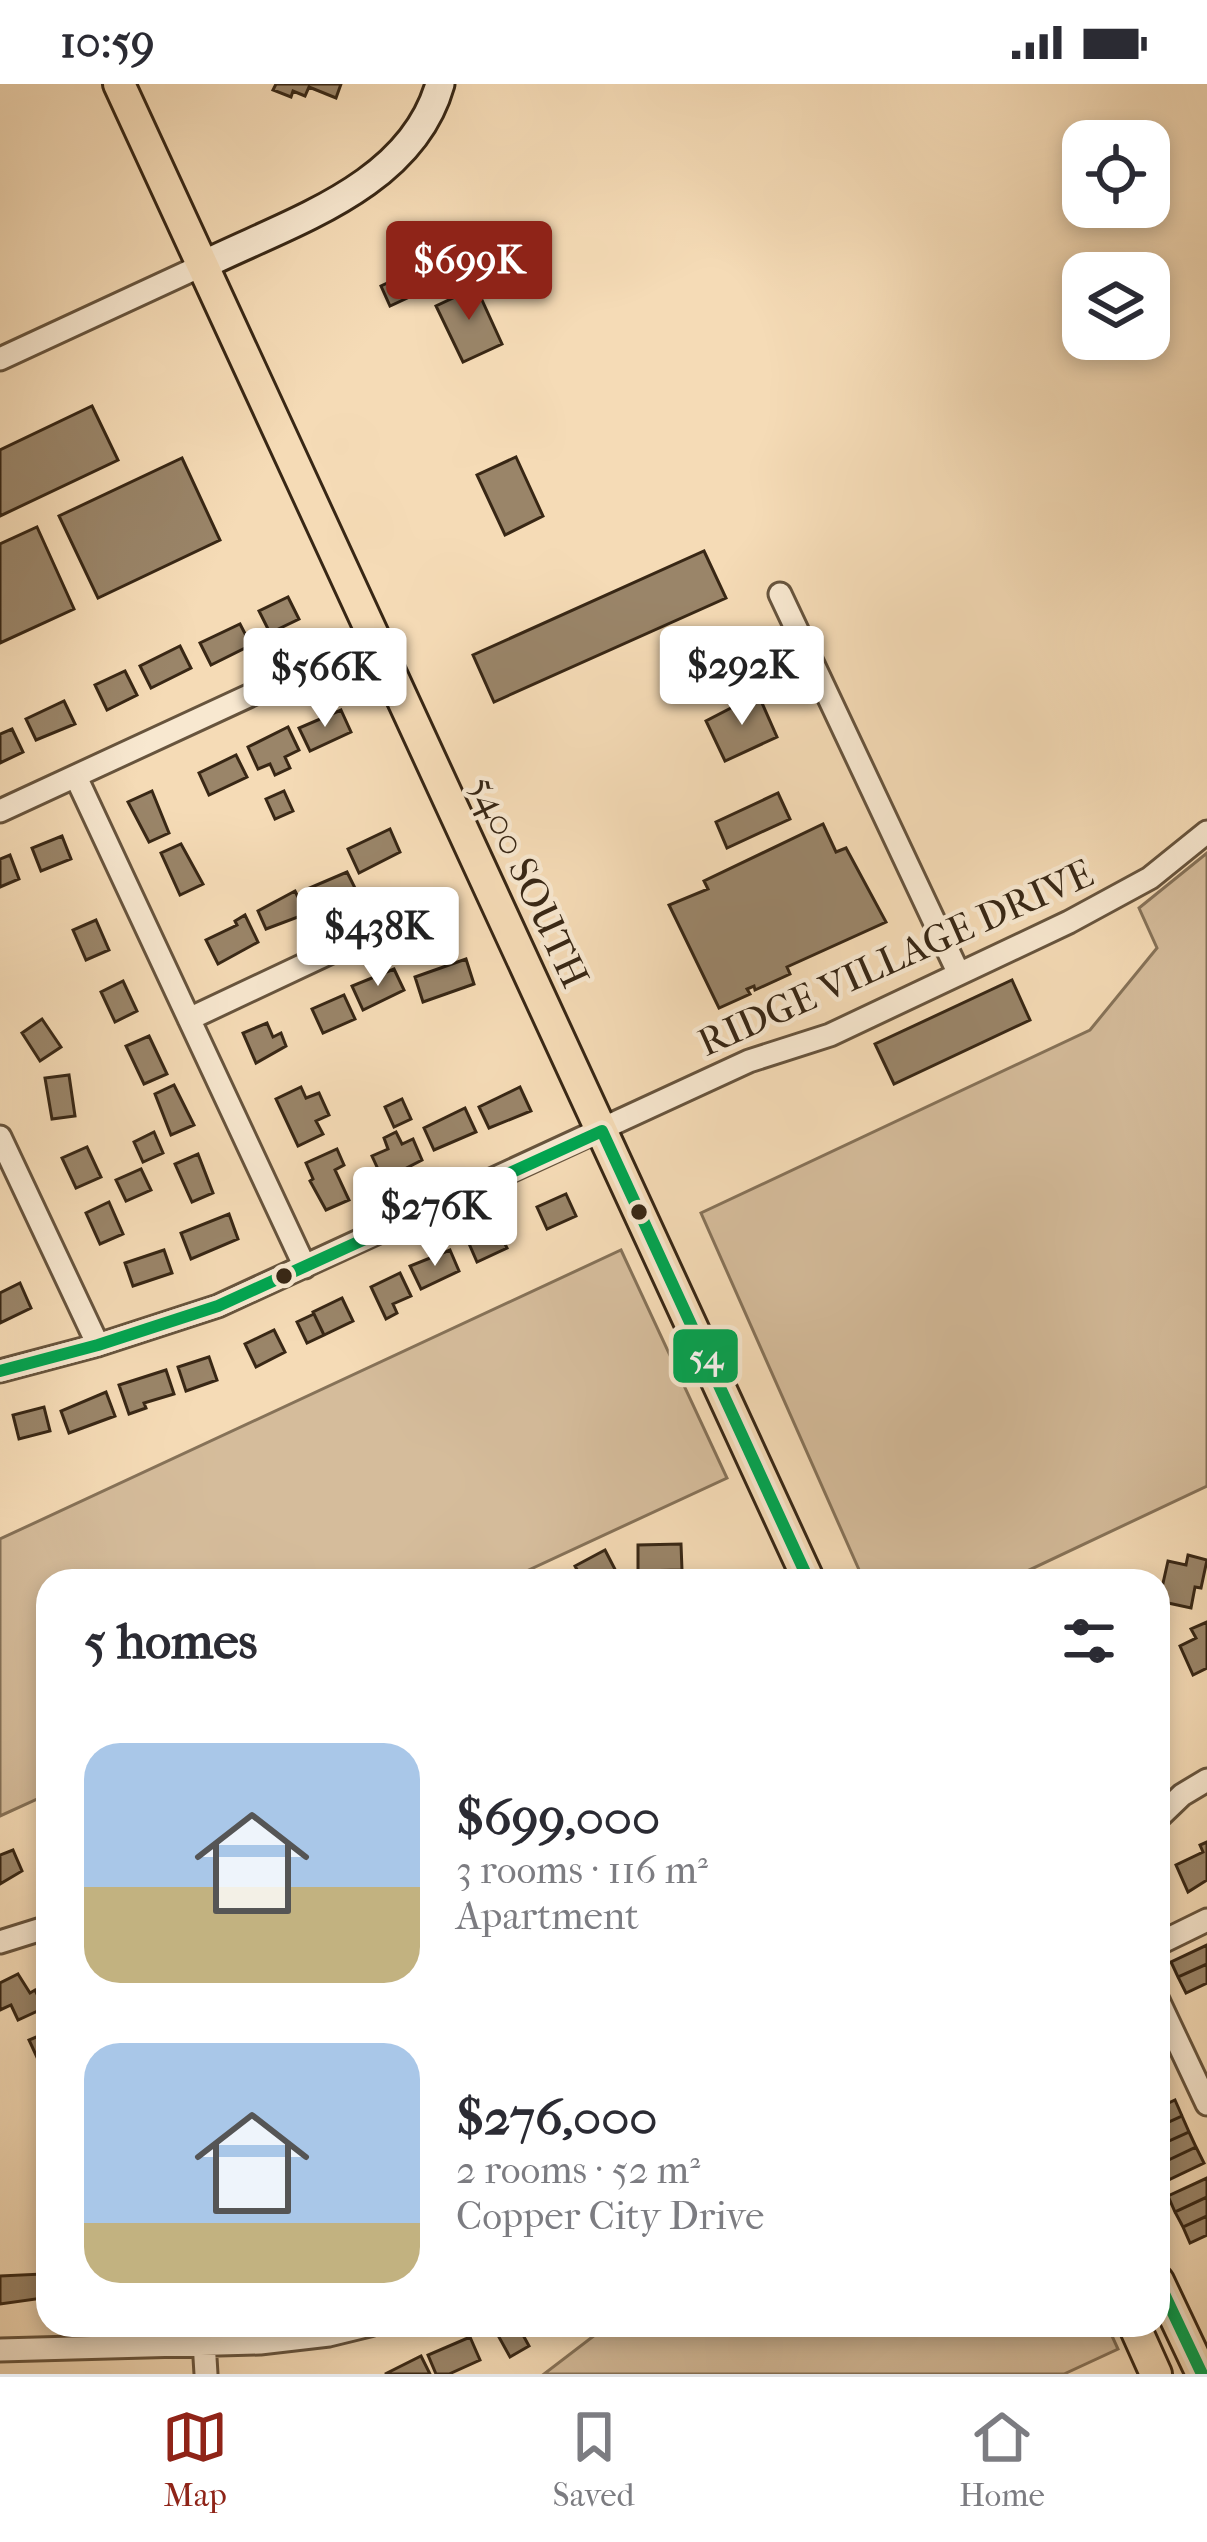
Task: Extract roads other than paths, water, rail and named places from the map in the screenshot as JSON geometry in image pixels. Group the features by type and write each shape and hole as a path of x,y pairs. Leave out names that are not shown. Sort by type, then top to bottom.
{"main road":[{"name":"5400 SOUTH","path":"118,84 803,1569"},
{"path":"1170,2307 1202,2374"},
{"path":"1139,2337 1156,2374"}],"street":[{"path":"0,359 351,193 415,138 440,84"},
{"path":"780,594 959,974"},
{"path":"0,811 376,637"},
{"path":"76,777 305,1267"},
{"name":"RIDGE VILLAGE DRIVE","path":"0,1371 218,1306 748,1061 830,1035 1120,896 1207,832"},
{"path":"189,1018 413,913"},
{"path":"0,1138 98,1345"},
{"path":"1170,1809 1207,1780"},
{"path":"1170,1938 1207,1920"},
{"path":"0,1942 36,1931"},
{"path":"1170,2025 1207,2104"},
{"path":"0,2350 176,2337"},
{"path":"203,2337 206,2374"},
{"path":"240,2337 311,2337"}]}
